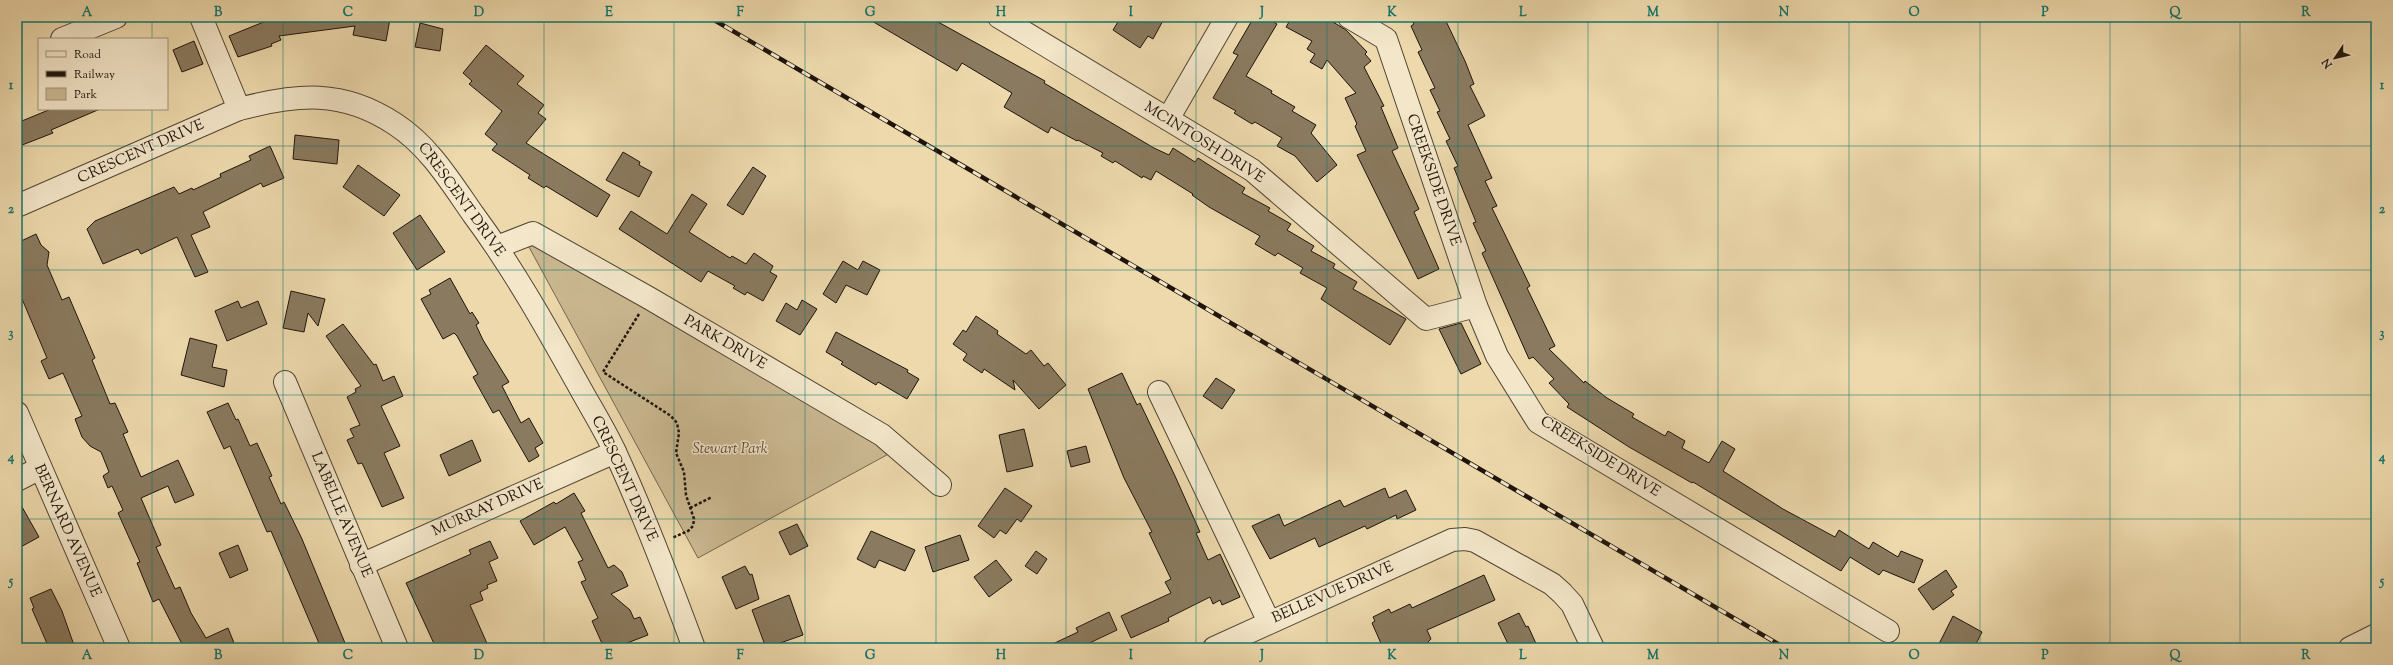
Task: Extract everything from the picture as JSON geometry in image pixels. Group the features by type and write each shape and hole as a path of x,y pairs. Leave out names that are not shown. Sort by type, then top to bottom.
{"street":[{"path":"64,38 116,17"},
{"path":"201,17 239,109"},
{"name":"MCINTOSH DRIVE","path":"999,17 1252,170 1426,319 1476,306"},
{"path":"1168,119 1227,17"},
{"name":"CREEKSIDE DRIVE","path":"1349,17 1386,39 1476,306 1496,356 1538,422 1888,630"},
{"name":"CRESCENT DRIVE","path":"17,206 239,109 277,99 329,98 350,103 373,112 414,137 430,154 497,247 562,355 615,452 655,545 694,648"},
{"name":"PARK DRIVE","path":"497,247 533,234 649,298 882,435 940,485"},
{"name":"LABELLE AVENUE","path":"285,382 397,648"},
{"path":"1159,392 1269,622"},
{"name":"BERNARD AVENUE","path":"17,413 119,648"},
{"name":"MURRAY DRIVE","path":"361,564 615,452"},
{"path":"17,480 40,468"},
{"name":"BELLEVUE DRIVE","path":"1214,648 1452,540 1465,538 1475,541 1552,584 1572,604 1593,648"},
{"path":"2350,648 2376,635"}],"path":[{"path":"649,298 604,372 671,416 677,424 679,433 676,453 684,472 686,495 694,518 693,526 688,531 655,545"},
{"path":"690,508 712,497"}],"green space":[{"name":"Stewart Park","path":"523,236 894,451 698,558"}],"building":[{"path":"276,17 380,17 390,19 386,41 353,35 355,26 279,36 281,40 271,44 272,46 238,57 229,36"},
{"path":"865,17 929,17 1045,81 1044,83 1154,148 1169,155 1173,148 1195,162 1198,158 1245,188 1242,193 1270,208 1268,211 1291,224 1287,230 1314,246 1311,251 1335,264 1333,268 1357,282 1353,289 1406,319 1390,345 1321,299 1327,288 1300,273 1303,268 1278,253 1275,256 1255,244 1260,236 1209,207 1192,195 1193,194 1156,171 1151,180 1143,176 1142,178 1115,161 1113,163 1101,156 1103,153 1051,127 1048,133 1004,107 1012,93 962,63 957,71"},
{"path":"1121,17 1165,17 1153,39 1148,36 1140,48 1113,30"},
{"path":"1254,17 1265,17 1277,24 1246,76 1272,91 1271,93 1295,107 1292,111 1316,125 1311,133 1337,165 1317,182 1295,156 1277,146 1282,138 1255,122 1252,124 1234,113 1236,111 1213,98 1238,55 1233,53"},
{"path":"1292,17 1325,17 1346,30 1367,52 1365,54 1371,61 1364,67 1384,106 1381,107 1398,148 1392,151 1419,209 1414,212 1439,269 1418,279 1357,155 1366,151 1355,126 1357,124 1345,98 1356,93 1327,60 1322,69 1310,62 1315,54 1307,49 1312,41 1286,27"},
{"path":"1410,17 1444,17 1465,61 1474,84 1470,86 1485,116 1468,125 1492,178 1485,181 1497,206 1492,208 1530,286 1527,288 1555,346 1549,349 1584,383 1585,381 1607,398 1634,414 1632,417 1665,436 1668,431 1685,441 1682,448 1709,463 1722,441 1735,449 1723,471 1783,509 1835,537 1839,530 1869,549 1873,542 1898,557 1901,551 1923,560 1914,583 1883,570 1879,575 1850,557 1841,571 1693,482 1692,483 1629,447 1567,407 1569,404 1549,383 1554,379 1533,357 1529,359 1482,253 1486,251 1473,223 1476,222 1454,168 1458,166 1446,141 1450,139 1437,112 1440,111 1430,90 1435,88 1418,52 1422,50 1411,26 1414,24"},
{"path":"420,23 443,29 440,51 415,47"},
{"path":"194,41 203,64 182,72 173,50"},
{"path":"486,45 524,76 517,84 544,105 538,113 546,119 526,143 610,195 597,217 546,186 544,188 528,178 530,175 492,150 497,144 485,134 502,111 469,84 472,81 463,73"},
{"path":"49,110 98,110 51,130 53,133 17,147 17,123"},
{"path":"295,135 339,140 337,164 293,159"},
{"path":"270,146 284,178 263,187 261,183 203,212 210,227 191,235 208,272 195,277 177,237 141,254 138,249 103,264 87,229 95,221 174,187 179,194 192,188 193,190 221,177 220,174 251,160 249,156"},
{"path":"623,152 640,162 639,165 652,172 639,197 606,180"},
{"path":"358,165 400,195 384,216 343,187"},
{"path":"753,167 766,176 743,215 727,205"},
{"path":"692,194 707,204 689,232 730,258 732,256 746,264 754,253 773,266 770,272 777,276 763,301 747,292 745,295 733,288 735,286 708,271 701,282 619,229 631,211 667,234"},
{"path":"420,215 445,252 417,270 393,233"},
{"path":"36,234 41,245 49,252 47,265 62,300 69,297 95,358 92,360 110,404 115,403 128,432 123,434 141,477 178,460 194,495 175,503 168,486 141,498 161,545 156,547 175,589 180,587 191,613 206,638 228,628 236,648 184,648 159,599 153,602 137,563 140,562 118,513 123,510 112,486 108,488 103,476 109,472 101,452 90,446 82,437 75,419 82,416 63,373 49,379 41,361 47,358 17,287 17,243"},
{"path":"843,261 858,270 863,261 880,270 867,295 846,285 836,303 823,294"},
{"path":"450,278 470,314 472,312 479,323 476,325 483,340 509,382 502,386 521,423 529,418 543,443 535,448 539,456 529,462 499,410 493,413 473,377 478,374 457,336 454,333 443,339 421,299 431,294 429,290"},
{"path":"291,291 325,299 318,326 308,313 304,332 283,328"},
{"path":"802,300 817,309 800,335 776,321 786,303 797,310"},
{"path":"238,301 241,308 258,301 267,324 227,341 215,311"},
{"path":"976,316 998,331 997,334 1026,354 1031,350 1044,366 1048,363 1066,385 1039,409 1013,380 1015,390 984,369 982,373 963,360 967,354 953,344 963,330 966,332"},
{"path":"1461,323 1481,364 1461,374 1439,329"},
{"path":"343,324 374,365 376,364 383,381 394,376 403,396 381,406 400,446 384,453 404,498 382,507 362,463 358,464 347,440 354,437 350,429 360,425 347,397 356,392 355,389 361,386 326,336"},
{"path":"836,332 908,370 907,372 919,379 907,399 878,382 876,385 841,364 843,362 826,352"},
{"path":"190,338 217,345 212,367 227,370 224,387 181,375"},
{"path":"1122,373 1137,405 1140,403 1175,476 1200,532 1196,533 1208,560 1220,554 1240,597 1222,605 1220,600 1213,604 1210,597 1168,618 1169,621 1131,638 1121,616 1171,593 1165,582 1171,579 1149,533 1152,532 1124,478 1088,389"},
{"path":"1216,378 1235,390 1222,409 1203,396"},
{"path":"228,403 236,420 238,419 250,446 257,443 272,476 269,477 281,504 284,502 302,539 347,648 321,648 271,531 267,532 230,446 224,449 207,412"},
{"path":"1024,429 1033,466 1007,472 999,435"},
{"path":"472,440 481,461 449,476 440,455"},
{"path":"1086,446 1090,462 1071,467 1067,451"},
{"path":"1005,488 1032,506 1021,522 1017,519 1006,534 1000,530 994,538 978,526"},
{"path":"1385,488 1389,498 1406,490 1416,510 1397,519 1396,515 1367,529 1365,526 1319,547 1315,538 1270,559 1252,526 1279,514 1284,526 1340,500 1344,507"},
{"path":"574,493 585,511 581,513 608,568 614,565 622,572 628,586 611,594 630,610 634,619 640,617 648,635 614,648 604,648 592,621 598,618 581,582 586,580 578,562 583,560 565,527 534,545 520,521 554,502 556,504"},
{"path":"17,498 39,537 17,549"},
{"path":"797,524 808,546 790,555 779,532"},
{"path":"871,531 915,550 905,571 879,560 875,568 857,559"},
{"path":"960,535 969,560 933,572 925,547"},
{"path":"490,541 498,558 489,562 497,581 487,585 488,588 480,592 483,600 470,605 489,648 436,648 406,583 471,554 469,550"},
{"path":"238,545 248,570 230,578 219,553"},
{"path":"1036,551 1047,559 1037,574 1025,566"},
{"path":"996,560 1012,580 989,597 974,577"},
{"path":"745,566 750,575 752,574 759,599 736,609 722,577"},
{"path":"1946,570 1957,587 1951,591 1954,595 1933,610 1918,589"},
{"path":"1484,575 1495,600 1427,630 1431,639 1428,642 1430,648 1383,648 1372,623 1375,621 1373,617 1389,609 1391,613 1410,604 1412,608"},
{"path":"51,589 62,611 75,648 49,648 32,609 34,608 30,598"},
{"path":"789,595 803,635 766,648 752,610"},
{"path":"1109,612 1117,630 1079,648 1044,648 1078,632 1076,628"},
{"path":"1519,613 1526,627 1528,626 1538,648 1510,648 1498,623"},
{"path":"1953,616 1982,632 1974,648 1937,648"}],"railway":[{"path":"709,17 1785,648"}]}
